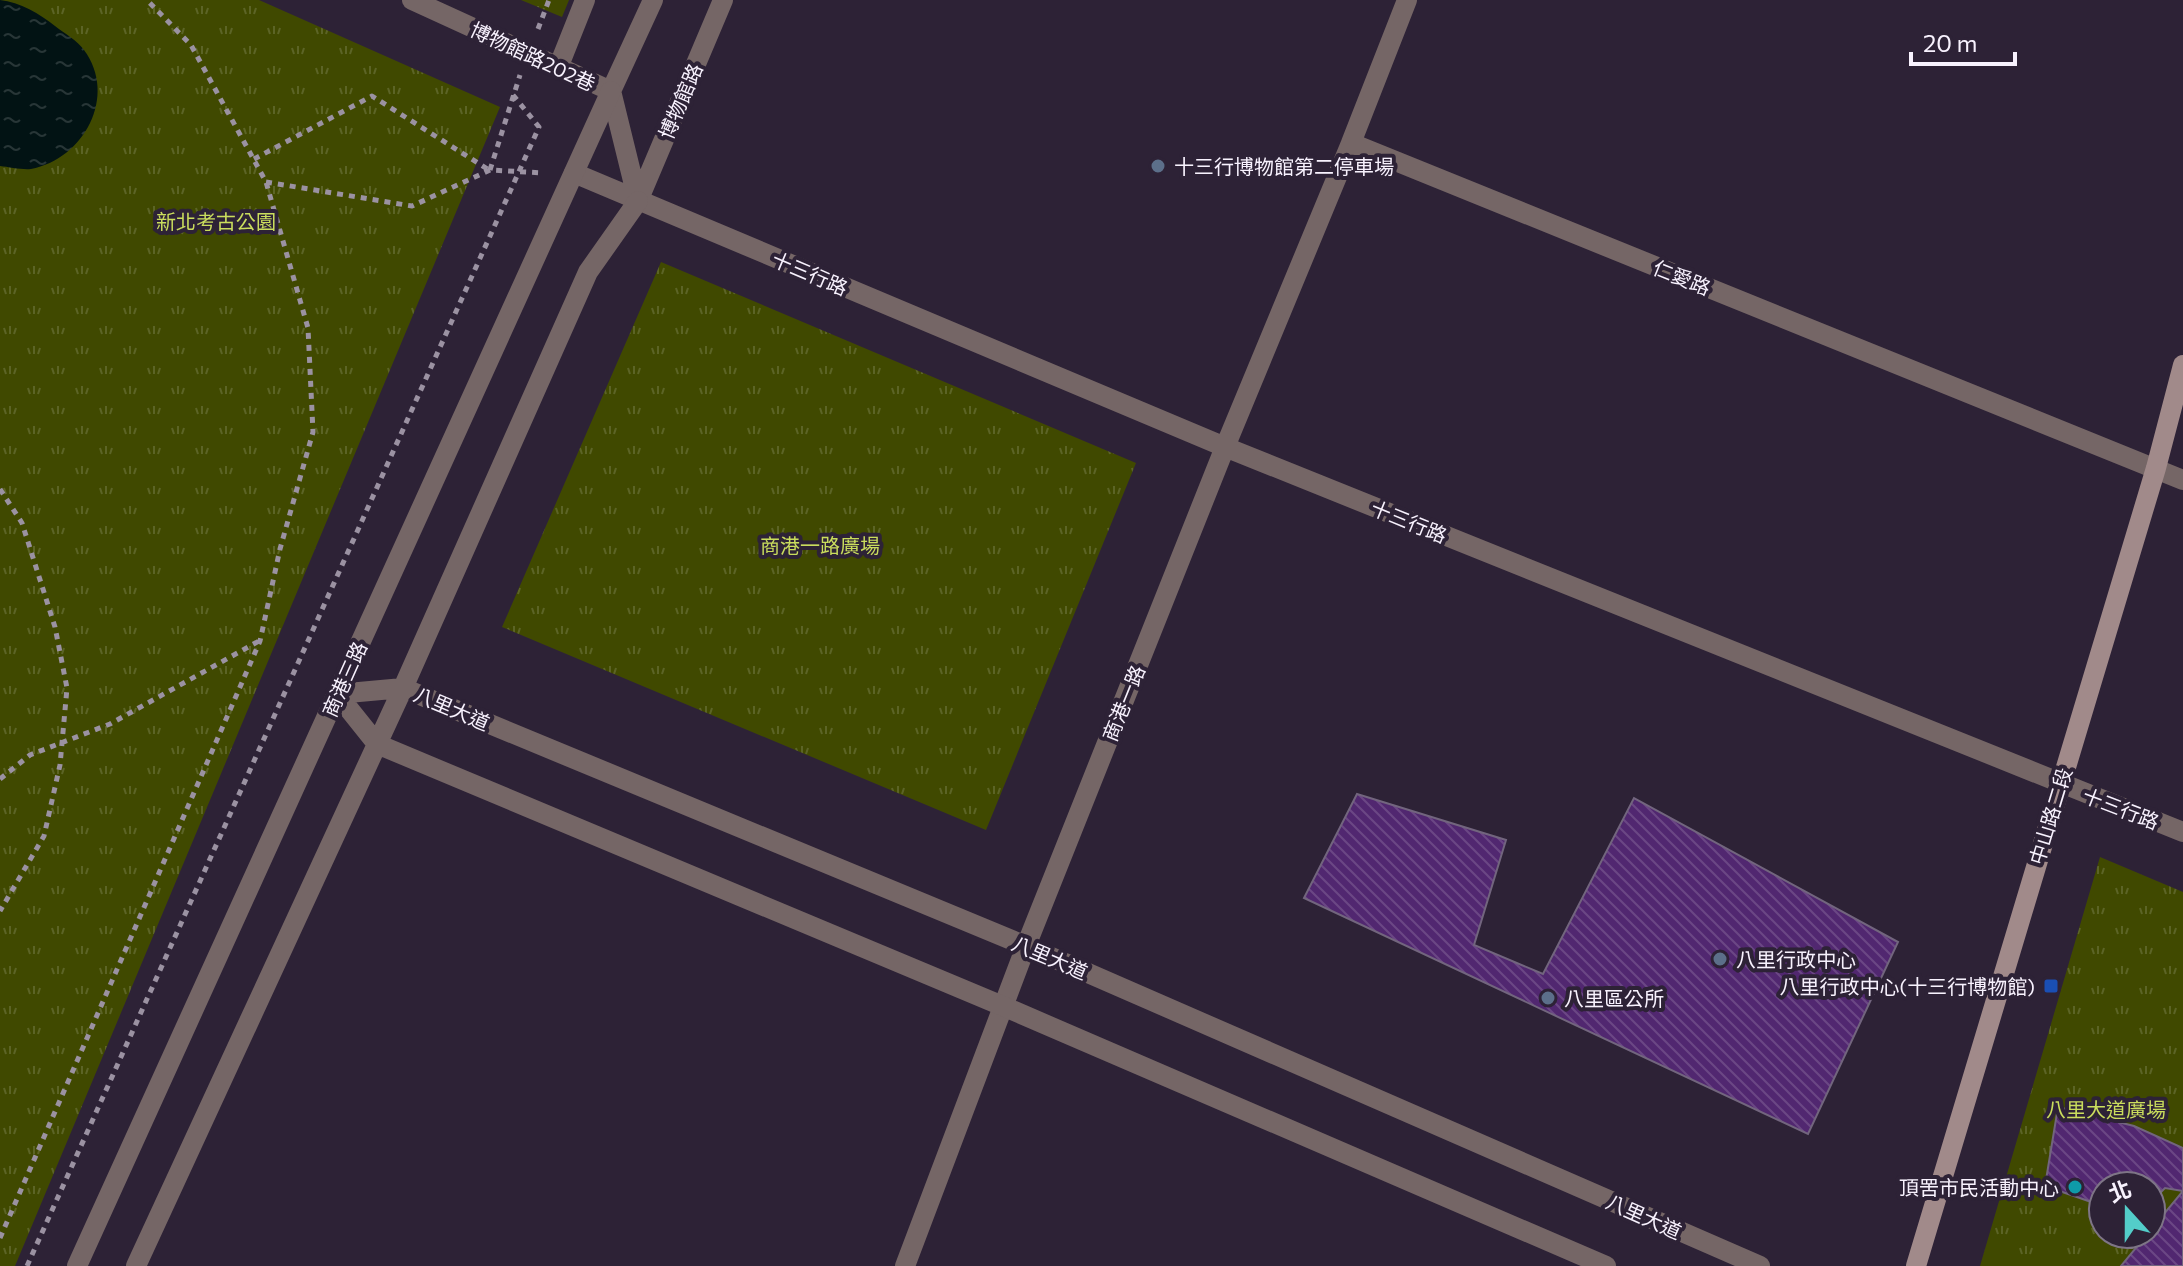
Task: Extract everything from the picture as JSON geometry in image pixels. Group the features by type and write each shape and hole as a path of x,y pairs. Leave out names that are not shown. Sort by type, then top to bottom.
{"main road":[{"name":"中山路二段","path":"1916,1266 2156,468 2183,365"}],"street":[{"name":"博物館路202巷","path":"412,0 611,91"},
{"path":"558,68 585,0"},
{"path":"136,1266 403,688 588,272 638,201 611,91 653,0"},
{"name":"博物館路","path":"638,201 723,0"},
{"path":"1351,143 1407,0"},
{"name":"商港三路","path":"77,1266 611,91"},
{"name":"商港一路","path":"905,1266 1026,946 1225,447 1351,143"},
{"name":"仁愛路","path":"1351,143 2183,480"},
{"name":"十三行路","path":"574,173 1225,447 2183,832"},
{"name":"八里大道","path":"337,694 403,688 1026,946 1760,1266"},
{"path":"337,694 377,744 1005,1007 1606,1266"}],"path":[{"path":"0,1238 260,641 280,549 313,432 308,328 266,182 191,45 147,0"},
{"path":"27,1266 539,127 513,95 490,170 412,206 266,182"},
{"path":"254,159 372,96 490,170 574,173"},
{"path":"0,489 22,523 55,627 67,688 60,765 44,836 0,911"},
{"path":"0,779 30,755 62,740 110,724 260,641"}],"green space":[{"name":"新北考古公園","path":"0,0 259,0 500,107 15,1266 0,1266"},
{"path":"521,0 569,0 562,17"},
{"name":"商港一路廣場","path":"661,262 1136,463 986,830 502,627"},
{"name":"八里大道廣場","path":"2100,857 2183,892 2183,1266 1980,1266"}],"water":[{"path":"0,0 36,13 78,43 94,68 98,87 90,123 80,139 50,163 31,169 0,166"}],"building":[{"name":"八里行政中心","path":"1357,794 1506,840 1474,945 1543,974 1634,798 1898,942 1808,1134 1304,898"},
{"name":"頂罟市民活動中心","path":"2058,1107 2134,1126 2183,1148 2183,1191 2167,1188 2167,1170 2087,1170 2087,1200 2045,1186"},
{"path":"2183,1191 2183,1266 2121,1266 2134,1250 2167,1250 2167,1210"}],"place":[{"name":"十三行博物館第二停車場","path":"1158,166"},
{"name":"八里行政中心","path":"1720,959"},
{"name":"八里行政中心(十三行博物館)","path":"2051,986"},
{"name":"八里區公所","path":"1548,998"},
{"name":"頂罟市民活動中心","path":"2075,1187"}]}
